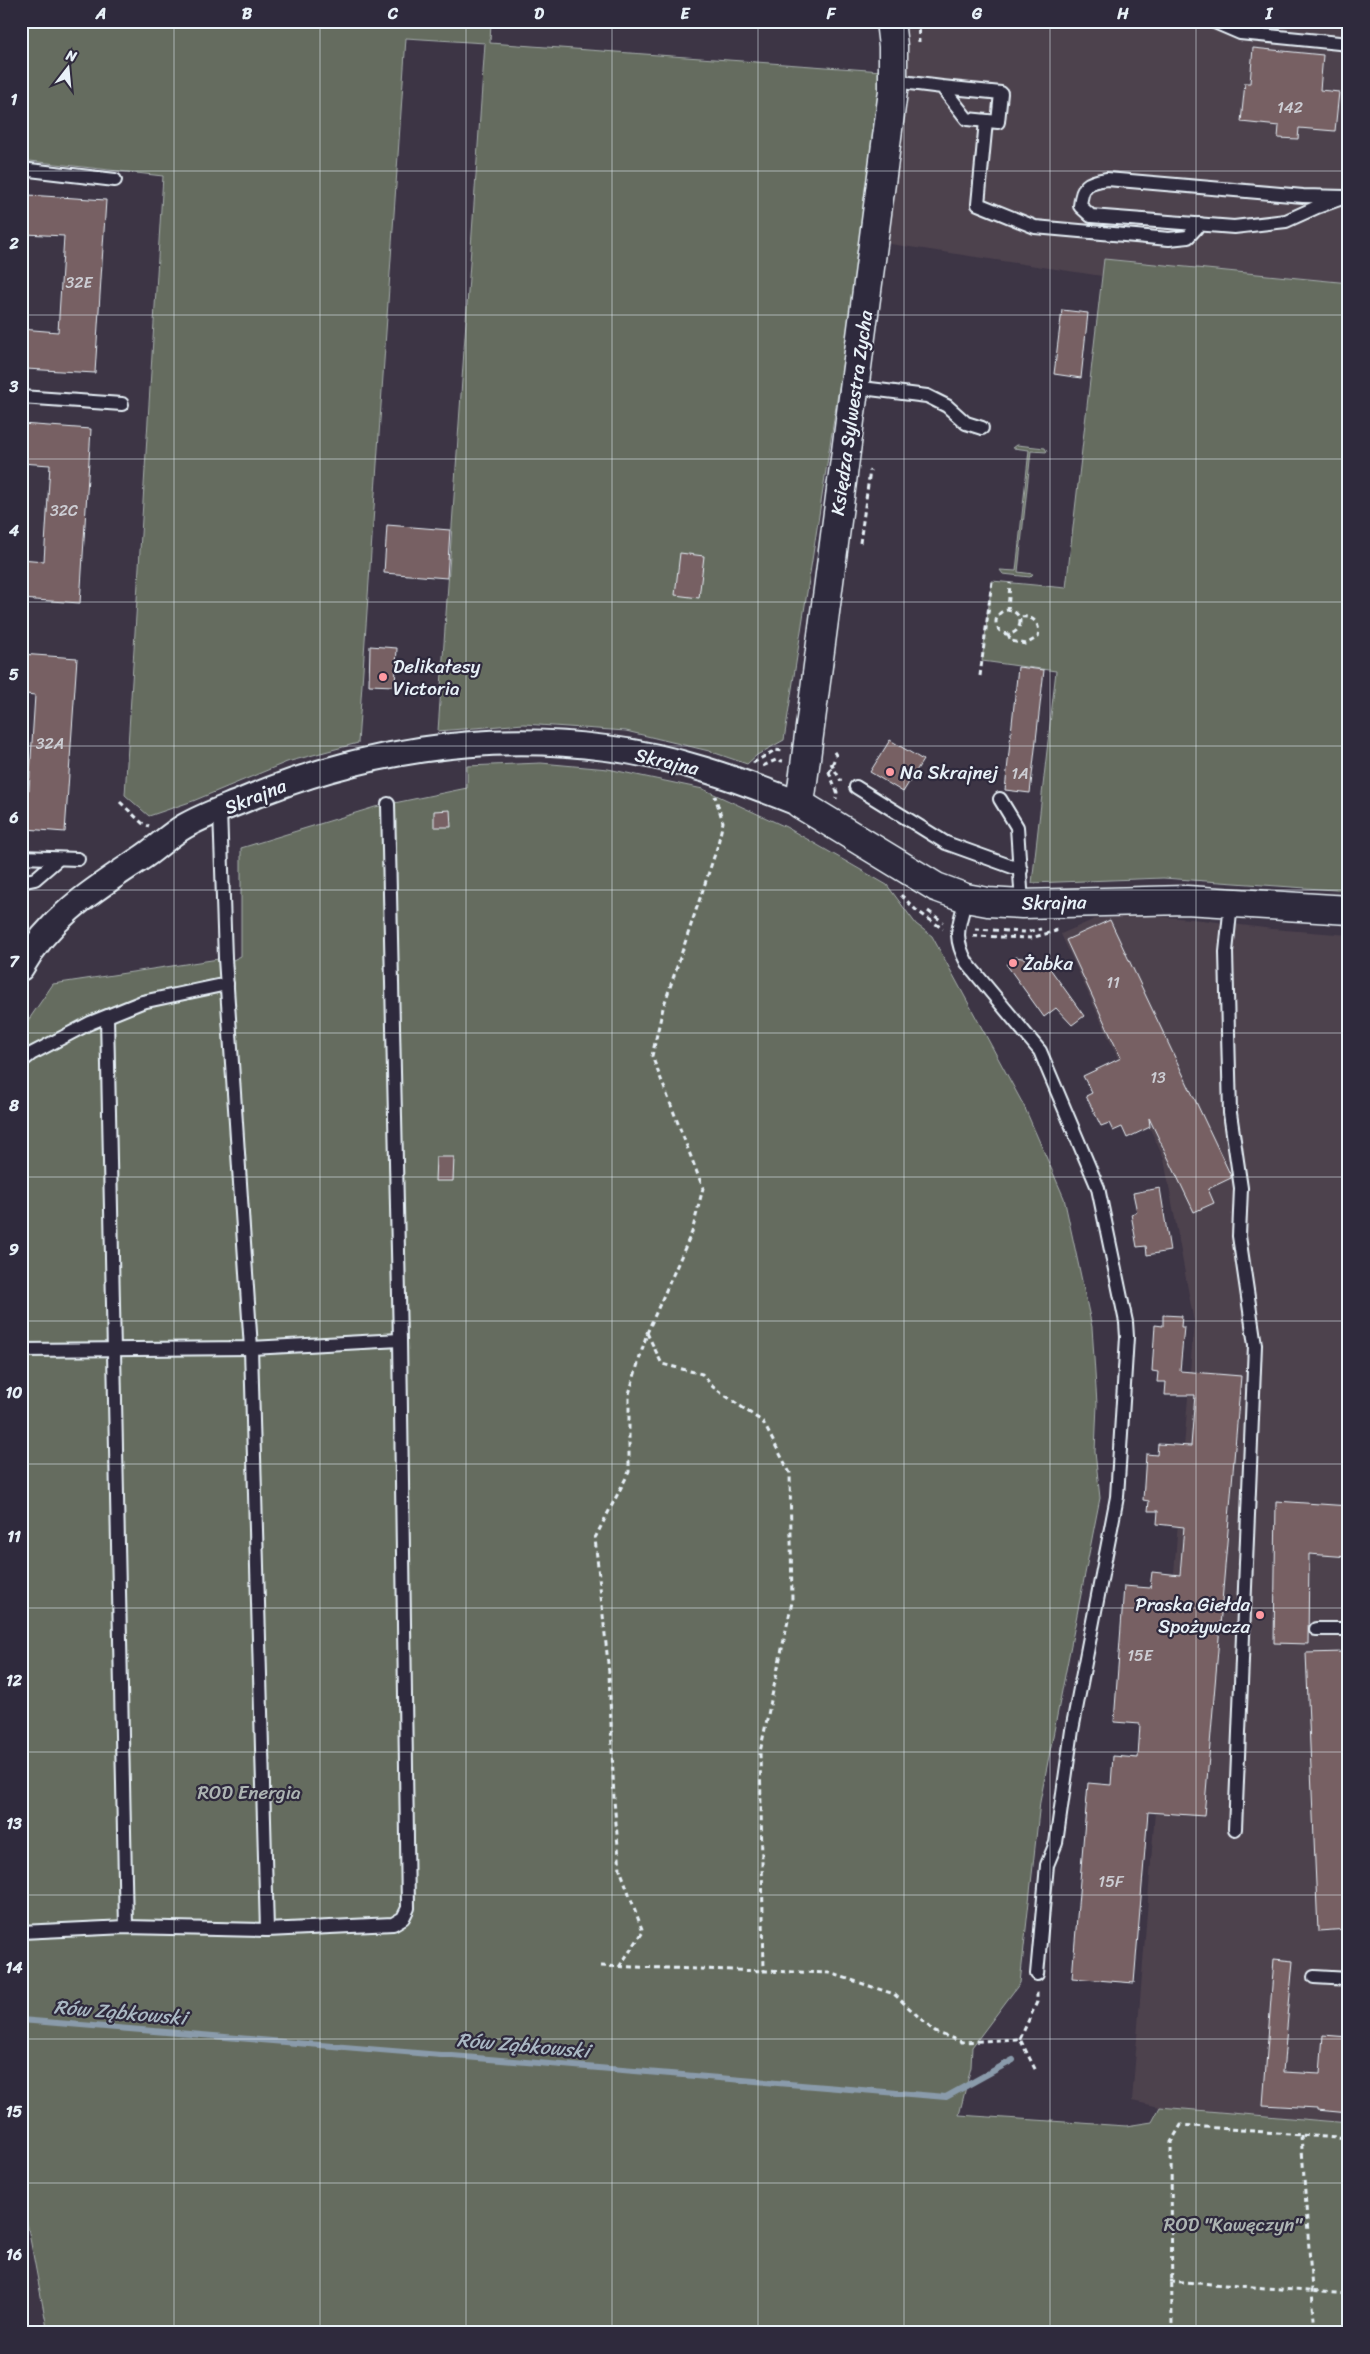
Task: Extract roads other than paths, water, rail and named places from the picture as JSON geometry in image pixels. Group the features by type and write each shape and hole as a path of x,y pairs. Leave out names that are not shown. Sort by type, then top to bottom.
{"street":[{"name":"Księdza Sylwestra Zycha","path":"800,804 894,81 890,21"},
{"name":"Skrajna","path":"21,968 44,934 59,918 96,887 141,858 185,826 301,778 368,759 438,748 510,742 566,743 644,755 728,776 800,804 936,887 966,898 988,902 1022,904 1139,899 1349,910"}],"lane":[{"path":"1212,21 1240,32 1349,44"},
{"path":"894,81 1001,93 998,122 967,119 942,87"},
{"path":"986,121 978,204 1035,227 1169,239 1188,237 1200,224"},
{"path":"21,169 115,180"},
{"path":"1107,178 1303,196 1347,197 1317,207 1286,221 1234,227 1091,216 1080,206 1082,190 1092,181 1107,178"},
{"path":"854,387 927,396 947,406 966,423 982,428"},
{"path":"21,397 122,404"},
{"path":"856,787 946,842 1021,870"},
{"path":"1000,799 1017,827 1022,904"},
{"path":"21,1932 126,1927 267,1930 393,1924 403,1918 408,1908 400,1340 388,804"},
{"path":"220,810 227,984 250,1348 267,1930"},
{"path":"21,857 57,860 78,859"},
{"path":"21,882 35,879 57,860"},
{"path":"966,898 958,928 957,943 967,963 1040,1052 1094,1176 1126,1322 1127,1337 1118,1497 1072,1730 1056,1843 1048,1865 1037,1974"},
{"path":"1231,903 1226,952 1230,1113 1241,1188 1239,1236 1255,1345 1235,1829"},
{"path":"21,1062 31,1054 107,1016 142,1002 227,984"},
{"path":"107,1016 126,1927"},
{"path":"21,1350 250,1348 400,1340"},
{"path":"1316,1629 1349,1629"},
{"path":"1314,1977 1349,1978"}],"waterway":[{"name":"Rów Ząbkowski","path":"21,2020 946,2097 1013,2060"}],"place":[{"name":"Delikatesy Victoria","path":"383,677"},
{"name":"Na Skrajnej","path":"890,772"},
{"name":"Żabka","path":"1013,963"},
{"name":"Praska Giełda Spożywcza","path":"1260,1615"}],"park label":[{"name":"ROD Energia","path":"249,1792"},
{"name":"ROD \"Kawęczyn\"","path":"1233,2224"}]}
